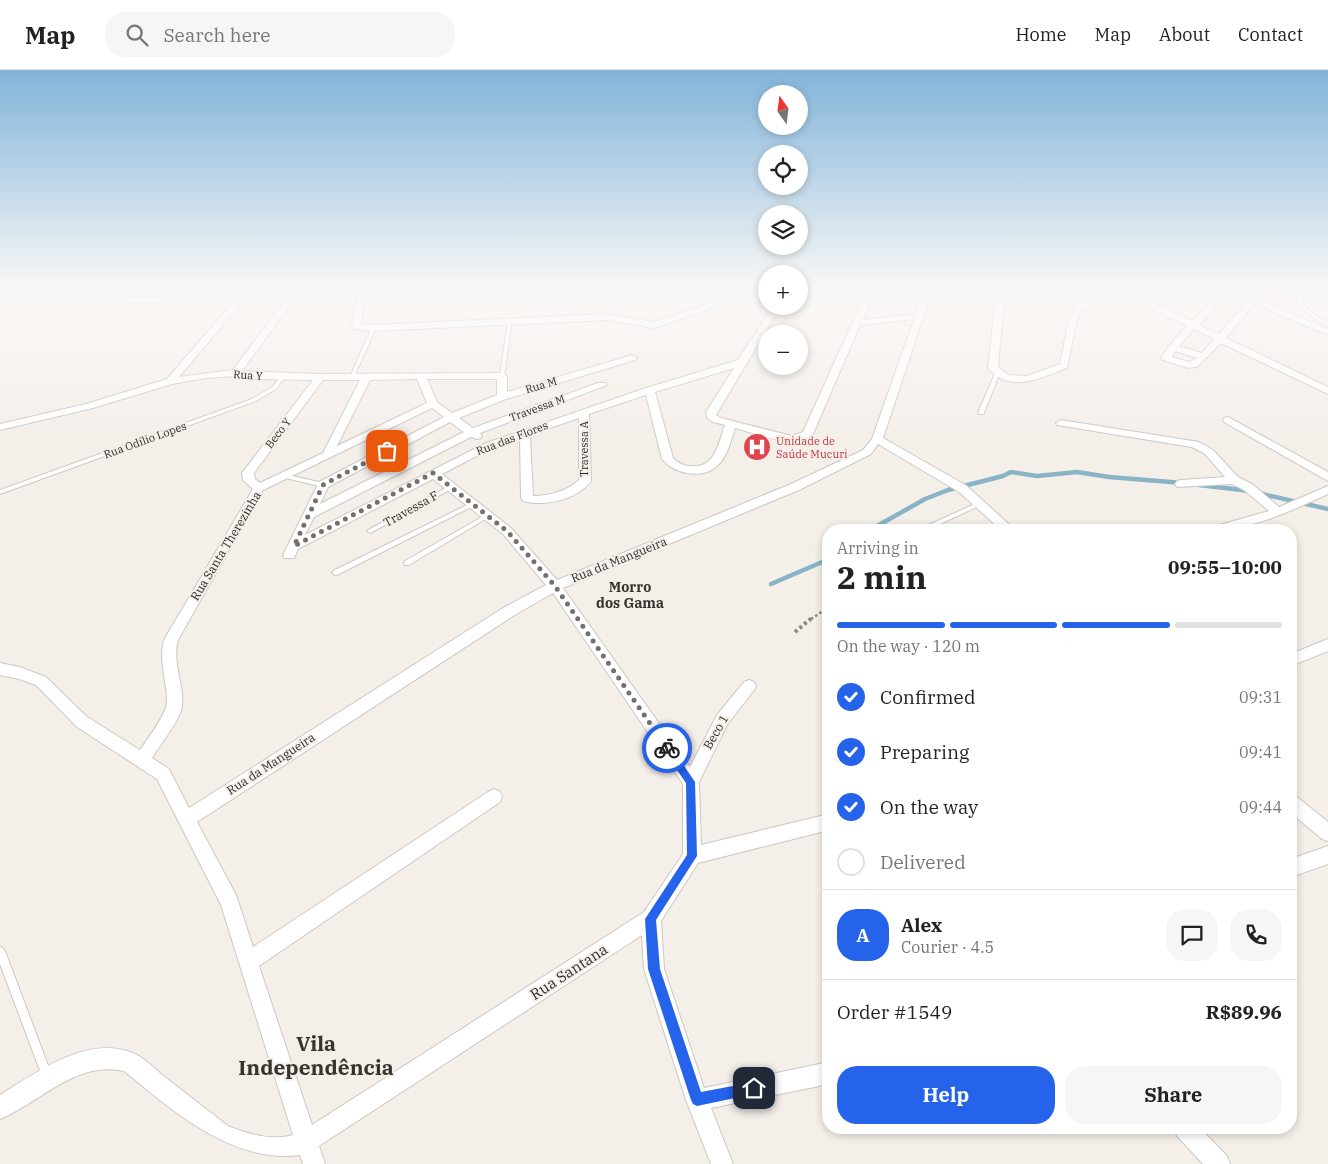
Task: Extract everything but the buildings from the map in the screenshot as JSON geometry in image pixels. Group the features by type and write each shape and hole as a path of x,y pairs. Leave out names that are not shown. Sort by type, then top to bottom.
{"street":[{"path":"170,381 206,339"},
{"path":"236,373 261,339"},
{"path":"756,339 711,412 711,416 730,424 792,439 802,438 808,434 850,339"},
{"name":"Rua da Mangueira","path":"186,819 508,612 555,586 795,487 867,452 876,439 911,339"},
{"path":"997,339 992,368 1001,375 1028,378 1064,366 1069,351 1070,339"},
{"path":"1180,339 1173,347 1204,357 1218,339"},
{"path":"1221,339 1328,391"},
{"name":"Rua M","path":"451,417 502,397 632,358"},
{"name":"Rua das Flores","path":"309,514 291,551 433,473 490,445 650,390 742,362"},
{"name":"Rua Y","path":"0,427 89,406 170,381 206,375 236,373 283,377 502,376"},
{"path":"502,376 502,397"},
{"name":"Beco Y","path":"259,488 249,480 247,477 248,473 320,377"},
{"path":"327,456 366,377"},
{"path":"421,377 433,404 490,445"},
{"name":"Travessa M","path":"472,432 602,385"},
{"path":"650,390 668,459 673,466 689,470 712,464 719,458 730,424"},
{"name":"Rua Santa Therezinha","path":"143,759 173,711 176,702 167,649 259,488 433,404"},
{"name":"Travessa A","path":"525,432 527,498 532,501 540,500 582,486 585,481 584,412"},
{"path":"309,514 323,485 451,417"},
{"path":"1228,420 1328,477"},
{"path":"1061,424 1195,444 1209,452 1234,480 1248,487 1278,512"},
{"path":"309,514 472,432"},
{"path":"876,439 963,489 1002,524"},
{"path":"433,473 507,531 555,586 690,782 692,856 822,824"},
{"path":"1181,484 1234,480"},
{"path":"1237,524 1278,512 1328,490"},
{"path":"1297,658 1328,645"},
{"path":"0,669 20,673 42,681 82,722 143,759 162,774 229,902 314,1164"},
{"name":"Beco 1","path":"690,782 722,720 749,686"},
{"path":"248,962 494,797"},
{"path":"1297,807 1328,833"},
{"path":"1297,866 1328,855"},
{"name":"Rua Santana","path":"0,1108 48,1079 86,1062 98,1059 121,1058 129,1062 220,1134 265,1148 286,1148 306,1142 651,919 692,856"},
{"path":"651,919 654,969 697,1100 722,1164"},
{"path":"697,1100 822,1074"},
{"path":"1190,1134 1218,1164"}],"lane":[{"path":"352,377 369,339"},
{"path":"502,376 507,339"},
{"path":"982,413 1001,375"},
{"name":"Rua Odílio Lopes","path":"0,492 254,400 274,388 283,377"},
{"path":"284,476 323,485"},
{"name":"Travessa F","path":"370,532 451,487"},
{"path":"335,573 473,504"},
{"path":"935,524 979,504"},
{"path":"407,563 487,516"},
{"path":"0,951 48,1079"}],"path":[{"path":"795,632 822,610"}],"waterway":[{"path":"881,524 925,499 948,490 1003,476 1011,472 1037,476 1077,472 1109,477 1183,483"},
{"path":"1199,485 1250,491"},
{"path":"1258,493 1328,509"},
{"path":"771,584 822,562"}],"way so far":[{"path":"387,451 323,485 294,546 433,473 507,531 555,586 667,748"}],"place":[{"name":"Unidade de Saúde Mucuri","path":"757,447"}],"district":[{"name":"Morro dos Gama","path":"630,596"},
{"name":"Vila Independência","path":"316,1056"}],"route":[{"path":"667,748 690,782 692,856 651,919 654,969 697,1100 754,1088"}]}
